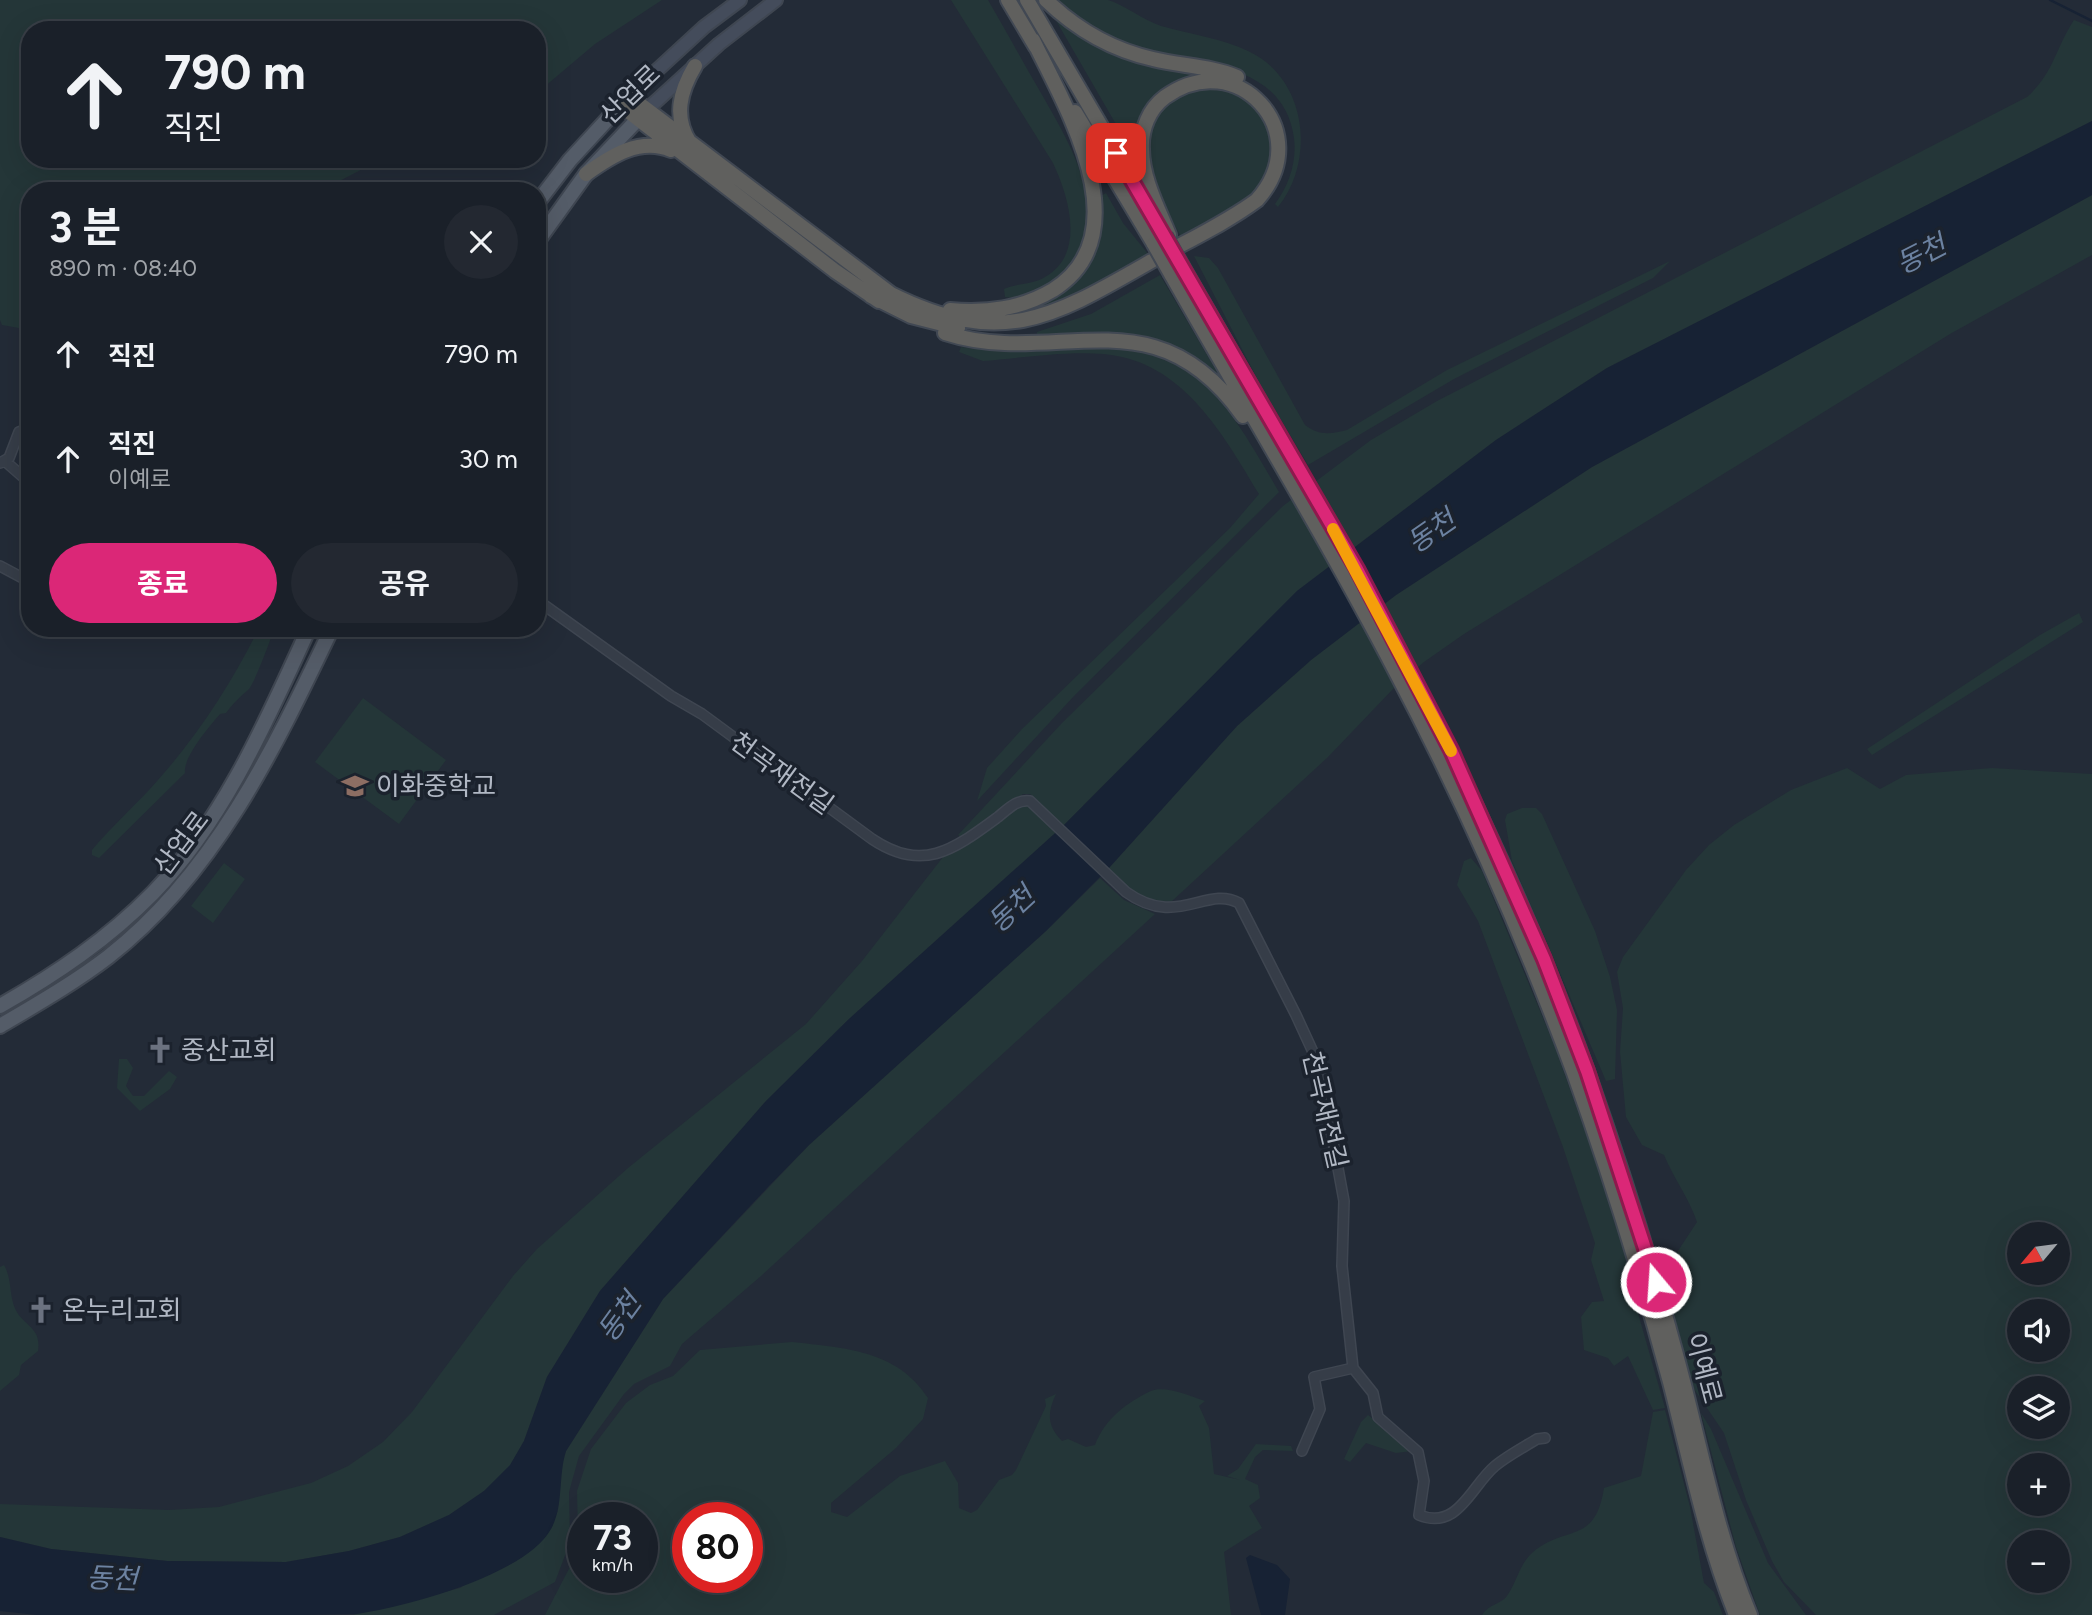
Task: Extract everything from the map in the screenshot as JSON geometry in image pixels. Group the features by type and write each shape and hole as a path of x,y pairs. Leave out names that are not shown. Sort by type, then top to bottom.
{"highway":[{"path":"1008,0 1163,238"},
{"path":"1027,0 1163,238"},
{"path":"871,296 911,316 945,326 990,331 1034,327 1078,312 1250,215 1273,195 1282,180 1287,147 1279,114 1259,90 1227,73 1155,60 1115,47 1080,27 1046,0"},
{"path":"891,294 948,310 1005,309 1044,295 1060,285 1086,255 1095,215 1090,171 1063,102 1033,40"},
{"path":"687,150 680,109 681,96 695,66"},
{"path":"586,174 605,161 637,146 687,150 891,294 918,307 968,321 1032,319 1076,304 1245,209 1267,188 1275,174 1279,147 1273,120 1264,107 1239,88 1212,80 1185,85 1160,100 1146,123 1142,143 1144,166 1163,238"},
{"path":"624,101 871,296 929,328 968,339 1108,339 1167,352 1195,368 1222,390 1291,470"},
{"name":"이예로","path":"1163,238 1177,271 1291,470 1544,959 1611,1142 1656,1282 1728,1557 1750,1615"},
{"name":"이예로","path":"1500,872 1565,1050 1643,1285 1716,1561 1736,1615"}],"main road":[{"name":"산업로","path":"546,191 570,160 624,101 704,27 740,0"},
{"name":"산업로","path":"546,230 586,174 642,115 695,66 776,0"},
{"name":"산업로","path":"0,1006 50,977 101,941 153,892 194,844 235,777 305,637"},
{"name":"산업로","path":"0,1026 58,992 110,956 164,905 206,855 251,786 327,637"}],"street":[{"path":"21,431 3,462 21,476"},
{"path":"0,566 21,577"},
{"name":"천곡재전길","path":"546,606 671,696 702,714 872,839 899,855 919,858 938,853 1020,801 1030,801 1126,892 1143,902 1169,910 1216,900 1239,903 1319,1065 1342,1182 1343,1292 1353,1367 1373,1393 1378,1417 1418,1452 1424,1481 1419,1514 1426,1518 1442,1518 1456,1511 1496,1465 1537,1439 1545,1438"},
{"path":"1302,1451 1320,1409 1314,1377 1353,1367"}],"shaded area":[{"path":"0,0 662,0 595,44 546,85 546,21 21,21 21,168 365,168 337,182 21,182 21,328 2,325"},
{"path":"951,0 988,0 1066,138 1084,185 1087,209 1085,232 1076,255 1059,277 1041,290 1026,296 1005,297 1004,289 1045,277 1058,267 1066,254 1070,240 1070,224 1064,192 1053,163"},
{"path":"1055,0 1108,0 1161,26 1216,39 1248,51 1268,64 1283,80 1293,100 1301,144 1298,167 1290,188 1278,207 1275,204 1291,173 1295,147 1287,112 1273,93 1254,79 1232,70 1133,46 1112,38"},
{"path":"1054,17 1089,39 1120,55 1154,66 1194,73 1157,95 1136,151 1132,152"},
{"path":"2074,20 2092,27 2092,121 1607,368 1496,440 1297,591 1063,826 849,1019 766,1101 600,1291 547,1377 524,1441 510,1466 484,1491 449,1515 400,1537 349,1551 286,1562 167,1561 51,1549 0,1537 0,1504 169,1510 219,1507 311,1483 348,1466 383,1442 412,1412 513,1276 537,1249 628,1168 806,1024 862,961 943,857 1015,809 1025,805 1037,808 1041,804 1030,794 1023,794 961,837 958,835 1062,723 1283,506 1371,440 1437,401 2027,97 2049,70"},
{"path":"1210,87 1239,93 1268,120 1275,157 1254,196 1182,238 1160,193 1152,169 1149,146 1152,126 1162,108 1181,95"},
{"path":"1106,193 1123,223 1149,255 1083,294 1026,314 1025,307 1077,274 1099,197"},
{"path":"2092,195 2092,255 1950,334 1464,634 1424,662 1393,689 1328,757 1171,902 1162,903 1145,898 1108,869 1237,726 1311,660 1396,595 1592,467"},
{"path":"1194,256 1209,258 1218,268 1305,425 1325,433 1347,430 1447,370 1670,261 1653,278 1454,379 1308,465 1262,388"},
{"path":"1160,275 1217,372 1214,375 1173,351 1130,338 1085,334 1037,336 1037,332 1091,314"},
{"path":"961,347 989,350 1115,348 1149,355 1177,366 1201,382 1221,403 1240,428 1279,492 1074,696 977,801 987,768 1022,729 1230,528 1259,494 1234,452 1204,411 1167,377 1146,365 1122,357 1090,353 983,361 959,352"},
{"path":"2079,613 2083,622 1872,755 1867,749 2040,635"},
{"path":"254,637 271,637 249,689 226,713 220,714 204,734 188,759 185,773 99,858 92,855 92,850 173,763 237,669"},
{"path":"363,698 446,760 399,824 315,762"},
{"path":"1847,768 1880,789 1906,775 1992,768 2092,774 2092,1615 1816,1615 1784,1582 1772,1561 1746,1500 1724,1433 1694,1389 1667,1289 1674,1257 1697,1222 1664,1155 1642,1145 1626,1117 1620,1052 1623,1008 1617,972 1623,957 1686,870 1709,845 1734,825 1791,790"},
{"path":"1522,808 1536,808 1542,814 1595,931 1610,977 1617,1010 1615,1079 1606,1081 1512,861 1505,820 1507,814"},
{"path":"1471,858 1482,871 1555,1047 1591,1148 1628,1265 1634,1299 1665,1408 1653,1410 1628,1356 1614,1366 1608,1358 1584,1350 1581,1317 1592,1302 1604,1301 1591,1260 1595,1243 1563,1147 1478,921 1457,885 1464,861"},
{"path":"224,863 245,879 213,923 191,906"},
{"path":"1100,878 1124,900 1155,914 761,1276 682,1344 670,1366 634,1384 624,1394 579,1456 569,1492 569,1502 567,1502 567,1550 555,1582 494,1615 353,1615 460,1588 551,1529 558,1510 561,1468 566,1451 663,1299 809,1145 1046,931"},
{"path":"119,1059 127,1059 133,1068 126,1086 133,1096 144,1096 169,1071 177,1077 170,1089 140,1111 117,1088"},
{"path":"4,1265 15,1308 36,1334 38,1351 21,1365 19,1375 0,1391 0,1267"},
{"path":"792,1342 868,1354 901,1370 928,1398 923,1419 896,1448 831,1503 831,1512 847,1517 900,1476 945,1461 958,1483 959,1508 971,1513 977,1510 999,1480 1012,1475 1016,1470 1046,1406 1045,1399 1056,1394 1050,1413 1053,1430 1062,1441 1068,1439 1086,1447 1095,1445 1111,1419 1134,1400 1151,1391 1164,1389 1205,1401 1199,1406 1209,1428 1214,1474 1240,1480 1227,1476 1238,1469 1256,1444 1291,1446 1293,1451 1263,1450 1255,1457 1245,1479 1258,1485 1260,1498 1249,1506 1262,1528 1224,1552 1231,1615 545,1615 567,1573 567,1593 658,1593 658,1502 577,1502 577,1491 591,1449 626,1403 650,1385 673,1376 700,1350"},
{"path":"1665,1410 1690,1507 1704,1583 1714,1592 1723,1615 1482,1615 1507,1596 1532,1553 1544,1544 1577,1531 1594,1519 1604,1488 1641,1476 1653,1412"},
{"path":"1701,1413 1711,1429 1768,1563 1806,1615 1760,1615 1736,1547"},
{"path":"1368,1415 1412,1451 1396,1453 1366,1443 1350,1462 1344,1459 1361,1422"}],"water":[{"name":"동천","path":"2092,121 2092,195 1592,467 1396,595 1311,660 1237,726 1108,869 1046,931 809,1145 663,1299 566,1451 558,1511 551,1529 537,1546 517,1561 433,1596 356,1614 37,1615 0,1611 0,1537 51,1549 167,1561 286,1562 349,1551 400,1537 449,1515 484,1491 510,1465 524,1441 547,1377 600,1291 766,1101 849,1019 1063,826 1297,591 1496,440 1607,368"},
{"path":"1250,1555 1277,1565 1290,1579 1285,1615 1261,1615 1246,1558"}],"waterway":[{"path":"2050,0 2092,21"}],"slow traffic":[{"path":"1333,529 1357,569 1451,751"}],"place":[{"name":"이화중학교","path":"355,786"},
{"name":"중산교회","path":"160,1050"},
{"name":"온누리교회","path":"41,1310"}],"route":[{"path":"1116,153 1357,569 1451,750 1544,959 1587,1071 1656,1282"}]}
